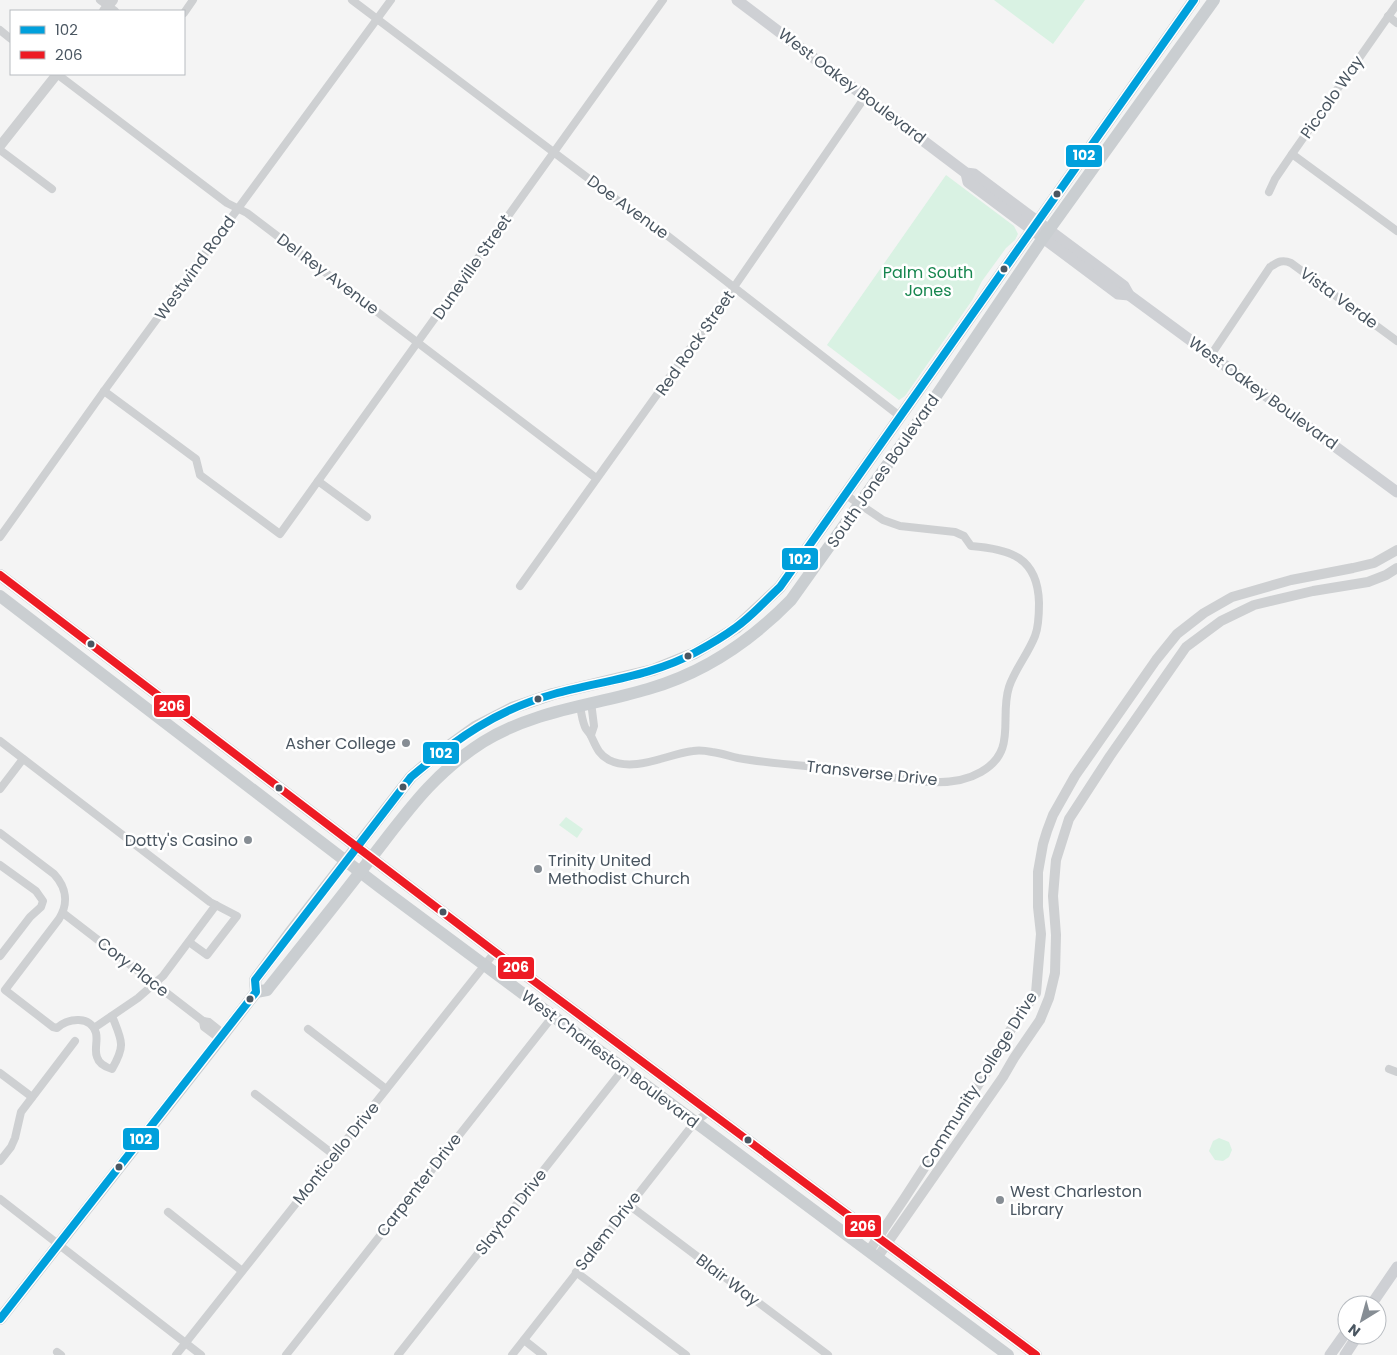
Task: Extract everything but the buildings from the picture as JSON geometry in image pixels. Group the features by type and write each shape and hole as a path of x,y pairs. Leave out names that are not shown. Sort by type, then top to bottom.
{"main road":[{"name":"West Oakey Boulevard","path":"737,0 966,173 974,174 1118,294 1129,295 1397,492"},
{"name":"South Jones Boulevard","path":"256,992 255,980 345,860 411,777 439,753 482,723 519,705 553,694 653,670 680,660 723,637 759,608 786,580 1194,0"},
{"name":"South Jones Boulevard","path":"0,1319 256,992 267,990 414,802 438,776 483,742 538,716 646,690 701,669 738,647 770,621 800,589 1046,234 1214,0"},
{"path":"1170,34 1182,45"},
{"name":"West Charleston Boulevard","path":"4,578 494,952 576,1011 1036,1355"},
{"name":"West Charleston Boulevard","path":"0,596 360,872 1008,1355"},
{"path":"759,608 770,621"},
{"path":"585,704 583,698 592,694 598,684"},
{"path":"566,708 573,698 577,696 581,688"},
{"path":"140,704 150,691"},
{"path":"533,1000 561,1012 572,1013 576,1011"},
{"path":"1379,1295 1395,1274"},
{"path":"1333,1351 1345,1354"}],"street":[{"path":"185,11 193,0"},
{"name":"Doe Avenue","path":"352,0 621,203 656,226 901,417"},
{"name":"Westwind Road","path":"0,536 104,390 391,0"},
{"name":"Duneville Street","path":"104,390 196,459 200,475 280,534 663,0"},
{"name":"Piccolo Way","path":"1270,192 1292,154 1397,4"},
{"path":"1388,16 1397,23"},
{"path":"0,30 10,38"},
{"path":"52,190 1,144 56,75"},
{"name":"Del Rey Avenue","path":"58,75 228,203 247,213 596,478"},
{"name":"Red Rock Street","path":"520,586 734,287 865,97"},
{"path":"1292,154 1397,231"},
{"name":"Vista Verde","path":"1211,355 1270,267 1284,260 1291,263 1397,340"},
{"path":"318,481 367,517"},
{"name":"Transverse Drive","path":"585,704 585,728 591,735 595,747 601,755 613,761 626,764 694,751 713,752 739,758 861,772 924,782 963,780 989,767 996,760 1002,749 1006,735 1009,687 1036,631 1039,608 1038,586 1035,578 1025,562 1009,553 971,546 964,536 955,532 900,526 883,520 846,495"},
{"name":"Community College Drive","path":"883,1240 1014,1024 1036,993 1041,934 1038,907 1038,872 1043,844 1053,815 1075,776 1141,680 1177,634 1215,606 1232,597 1290,580 1374,563 1397,550"},
{"path":"1353,568 1356,584"},
{"name":"Community College Drive","path":"873,1254 1003,1077 1040,1020 1049,998 1055,973 1056,934 1053,896 1058,850 1070,819 1154,691 1186,647 1221,621 1254,605 1273,599 1368,582 1386,575 1397,568"},
{"path":"0,592 4,578"},
{"path":"1215,606 1221,621"},
{"path":"1141,680 1154,691"},
{"path":"0,741 216,905 237,916 207,955 189,942"},
{"path":"0,789 23,758"},
{"path":"0,833 61,881 66,900 64,913 5,990 52,1027 56,1028 70,1020 81,1020 94,1028 97,1043 96,1056 105,1067 112,1069 120,1055 122,1040 112,1016"},
{"path":"1043,844 1058,850"},
{"path":"0,865 36,891 42,898 41,907 30,917 0,956"},
{"path":"94,1028 138,998 163,976 216,905"},
{"name":"Cory Place","path":"64,913 203,1021 204,1027 222,1036"},
{"name":"Monticello Drive","path":"176,1355 494,952"},
{"name":"Carpenter Drive","path":"286,1355 553,1016"},
{"path":"308,1029 386,1090"},
{"path":"0,1161 11,1147 15,1138 21,1112 75,1041"},
{"path":"1000,1049 1014,1058"},
{"name":"Slayton Drive","path":"398,1355 624,1068"},
{"path":"0,1073 32,1097"},
{"path":"255,1094 334,1155"},
{"name":"Salem Drive","path":"512,1355 695,1122 710,1111"},
{"path":"0,1199 201,1355"},
{"name":"Blair Way","path":"629,1205 828,1355"},
{"path":"168,1212 242,1271"},
{"path":"576,1272 686,1355"},
{"path":"524,1340 543,1355"}],"green space":[{"path":"994,0 1085,0 1053,44"},
{"name":"Palm South Jones","path":"946,175 1014,226 1018,234 982,281 973,299 905,396 899,400 827,345"},
{"path":"566,817 583,829 577,838 559,825"},
{"path":"1219,1138 1229,1142 1232,1150 1229,1157 1223,1161 1215,1160 1209,1151 1213,1141"}],"transit line":[{"name":"102","path":"0,1319 256,992 255,980 411,777 461,738 495,717 514,708 572,689 662,667 696,652 741,624 780,587 1194,0"},
{"name":"206","path":"0,575 495,952 1036,1355"}],"place":[{"name":"Asher College","path":"406,743"},
{"name":"Dotty's Casino","path":"248,840"},
{"name":"Trinity United Methodist Church","path":"538,869"},
{"name":"West Charleston Library","path":"1000,1200"}]}
